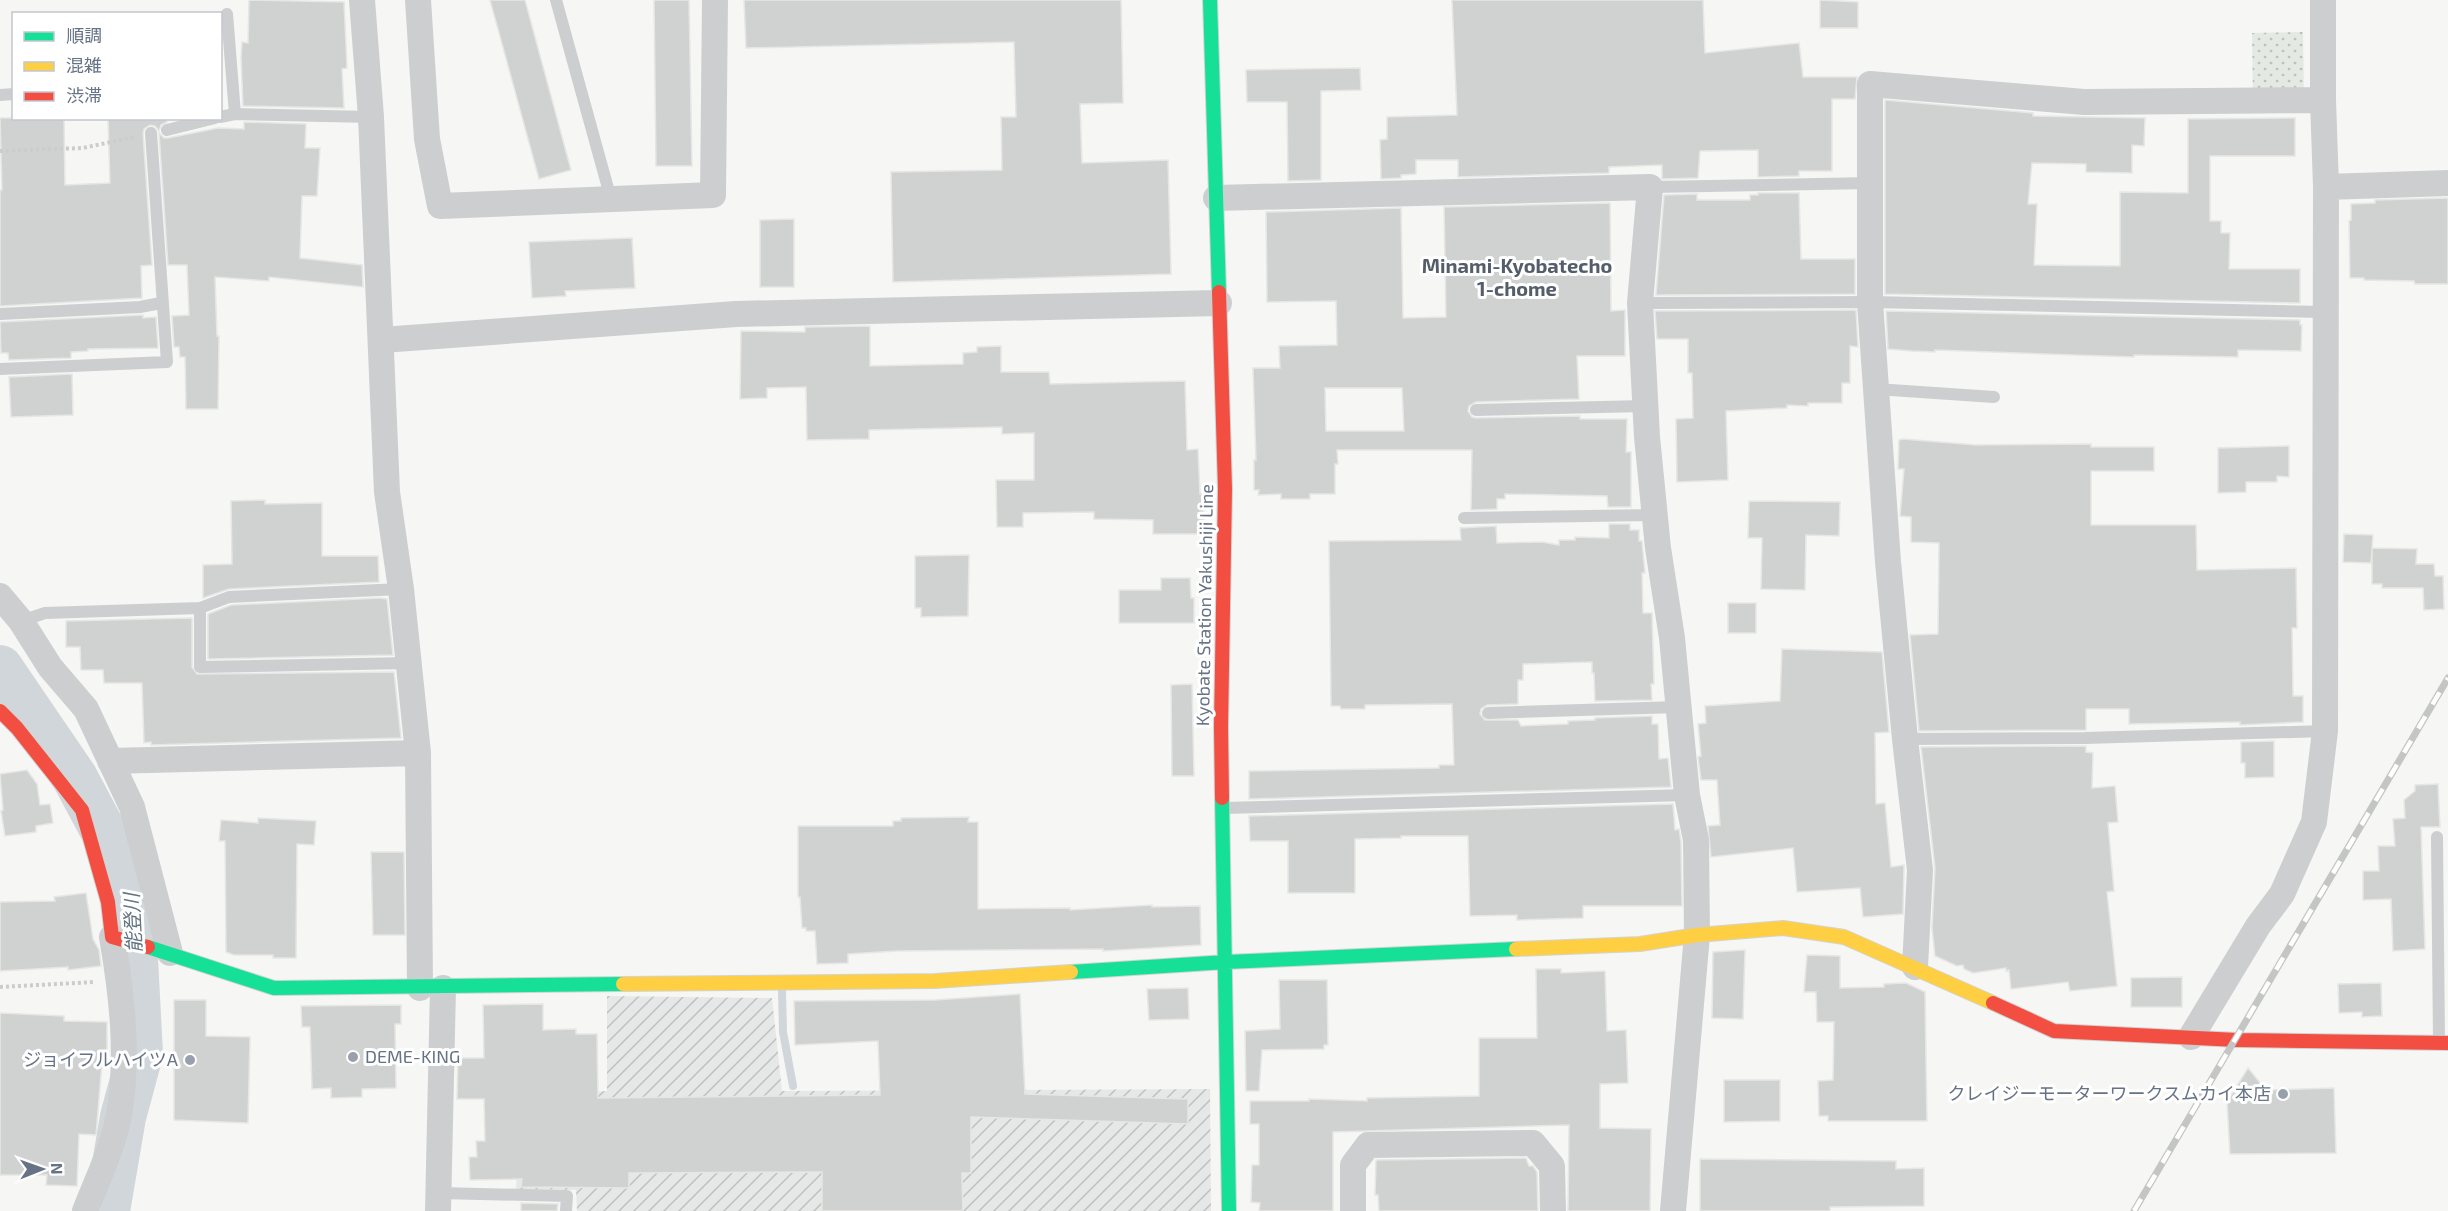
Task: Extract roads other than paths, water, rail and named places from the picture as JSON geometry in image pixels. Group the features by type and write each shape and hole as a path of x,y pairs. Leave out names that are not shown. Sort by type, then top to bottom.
{"street":[{"path":"362,0 371,117 387,492 401,589 418,753 432,988 438,1202"},
{"path":"418,0 427,139 440,206 713,195 716,0"},
{"name":"Kyobate Station Yakushiji Line","path":"1210,0 1225,489 1221,727 1230,1211"},
{"path":"2192,1037 2258,926 2282,894 2314,822 2325,731 2326,187 2323,0"},
{"path":"1916,967 1920,870 1888,562 1870,302 1870,84 2084,102 2323,100"},
{"path":"2326,187 2448,183"},
{"path":"1216,198 1650,187 1640,303 1645,406 1654,515 1672,638 1687,795 1696,840 1697,935 1673,1211"},
{"path":"382,340 736,314 1219,303"},
{"path":"0,596 21,621 50,667 86,709 132,807 160,950"},
{"path":"0,711 17,728 82,810 119,938 123,1086 118,1118 107,1155 85,1211"},
{"path":"110,761 418,753"},
{"path":"119,938 274,988 432,988 935,981 1226,962 1640,944 1697,935 1783,928 1844,937 1916,967 2054,1031 2444,1043"},
{"path":"1353,1211 1353,1165 1368,1146 1533,1143 1552,1166 1553,1211"}],"lane":[{"path":"556,0 611,199"},
{"path":"227,14 235,114"},
{"path":"222,117 235,114 371,117"},
{"path":"167,130 207,120"},
{"path":"0,369 167,362 165,315 161,303 151,133"},
{"path":"1650,187 1870,183"},
{"path":"1640,303 1870,302 2325,312"},
{"path":"0,314 140,307 161,303"},
{"path":"1876,390 1994,397"},
{"path":"1476,410 1645,406"},
{"path":"1464,518 1654,515"},
{"path":"21,621 45,613 201,608 229,597 401,589"},
{"path":"201,608 200,667 409,663"},
{"path":"1488,713 1679,708"},
{"path":"1905,739 2085,738 2325,731"},
{"path":"1224,808 1687,795"},
{"path":"2437,837 2444,1043"},
{"path":"438,1202 567,1196 566,1211"}],"waterway":[{"name":"能登川","path":"0,668 75,778 131,883 140,1054 123,1117 107,1211"},
{"path":"782,991 783,1032 793,1086"}],"railway":[{"path":"2134,1211 2448,678"}],"place":[{"name":"DEME-KING","path":"353,1057"},
{"name":"ジョイフルハイツA","path":"190,1060"},
{"name":"クレイジーモーターワークスムカイ本店","path":"2283,1094"}],"district":[{"name":"Minami-Kyobatecho 1-chome","path":"1517,278"}]}
